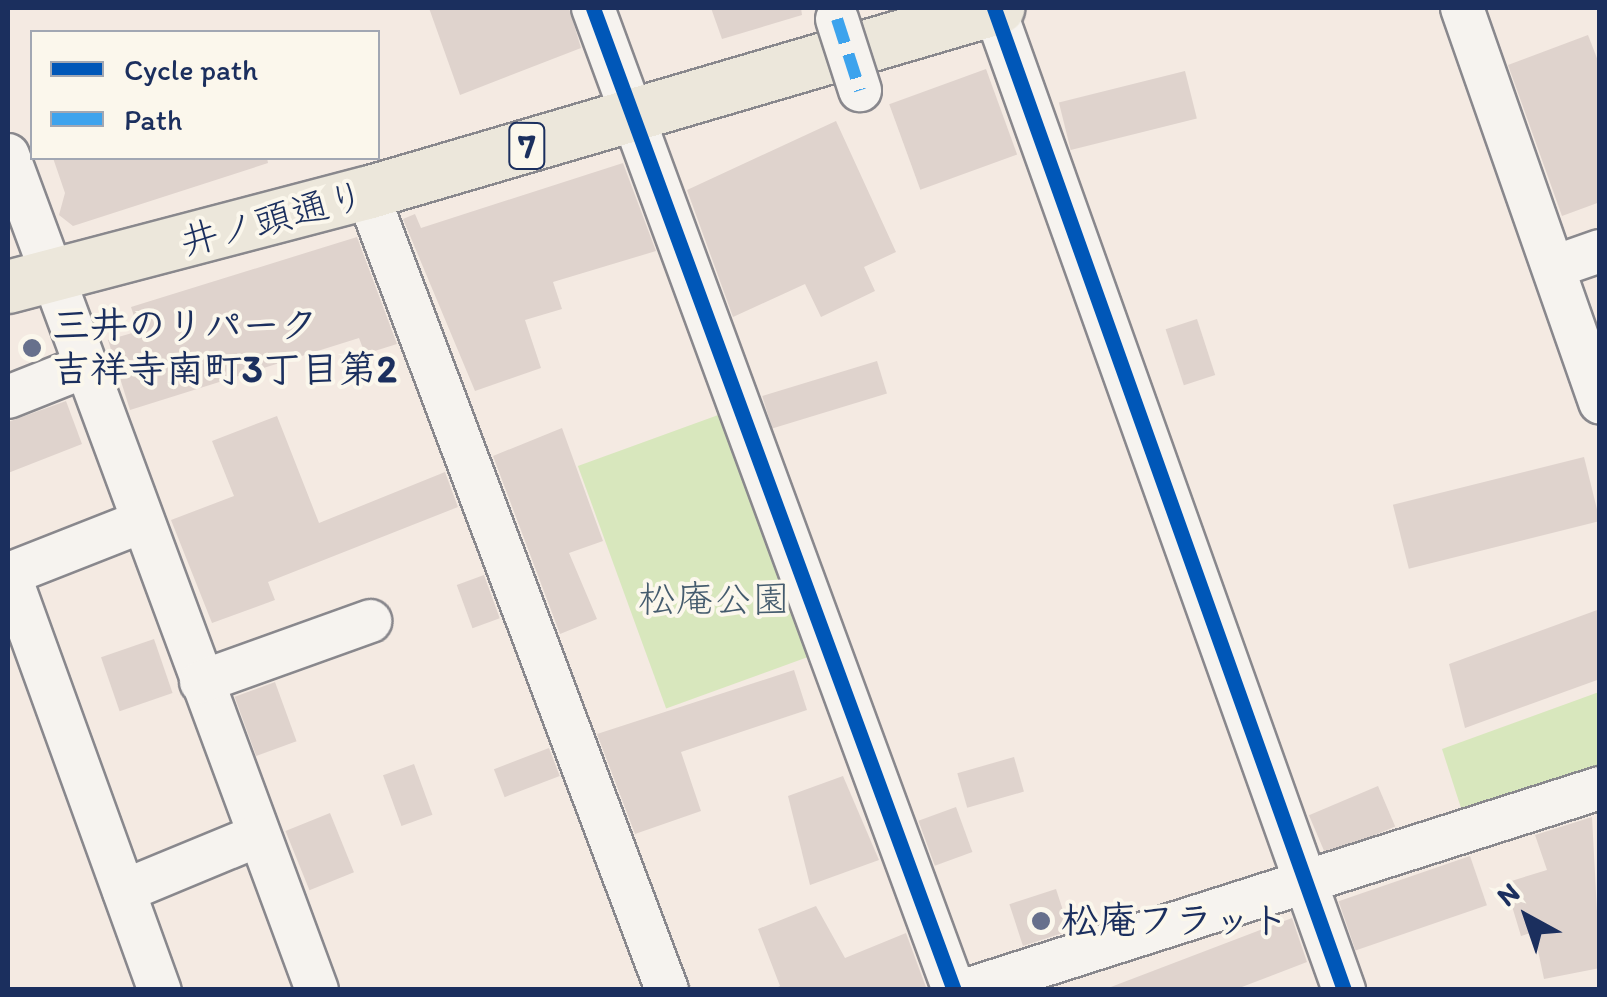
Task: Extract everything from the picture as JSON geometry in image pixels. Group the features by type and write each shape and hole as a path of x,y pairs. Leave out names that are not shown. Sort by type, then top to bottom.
{"main road":[{"name":"井ノ頭通り","path":"31,282 367,193 996,8"}],"street":[{"path":"593,8 636,114 954,990"},
{"path":"996,8 1344,990"},
{"path":"1462,8 1600,403"},
{"path":"837,20 860,90"},
{"path":"8,155 31,282 86,366 317,990"},
{"path":"367,193 667,990"},
{"path":"1554,267 1600,251"},
{"path":"8,397 86,366"},
{"path":"141,522 9,574 160,990"},
{"path":"201,682 370,620"},
{"path":"966,990 1600,788"},
{"path":"124,892 259,835"}],"green space":[{"name":"松庵公園","path":"732,410 820,652 666,709 578,466"},
{"path":"1599,692 1599,765 1462,811 1442,749"}],"building":[{"path":"429,8 569,8 581,48 460,95"},
{"path":"711,8 801,8 802,15 722,39"},
{"path":"1588,35 1600,66 1600,202 1562,216 1508,65"},
{"path":"986,69 1017,155 920,190 889,104"},
{"path":"1185,71 1197,119 1071,150 1059,102"},
{"path":"836,121 896,252 864,267 875,291 821,317 805,284 733,317 687,190"},
{"path":"54,160 268,163 73,226 59,215 65,193"},
{"path":"623,163 656,251 553,282 562,309 525,320 541,368 475,391 403,219 415,214 421,228"},
{"path":"357,237 397,344 365,354 359,338 130,410 108,340 139,331 131,307"},
{"path":"1197,319 1215,375 1184,385 1166,329"},
{"path":"877,361 887,394 772,429 762,396"},
{"path":"66,401 82,444 8,473 8,422"},
{"path":"277,416 319,523 445,472 458,507 268,582 275,600 212,623 171,520 234,496 212,441"},
{"path":"562,428 603,541 569,553 597,619 560,634 493,456"},
{"path":"1584,457 1600,521 1409,569 1393,505"},
{"path":"484,575 500,618 472,628 457,585"},
{"path":"1600,609 1600,679 1465,728 1449,664"},
{"path":"154,639 173,693 120,711 101,657"},
{"path":"794,670 807,710 681,752 701,811 635,834 597,734"},
{"path":"275,682 297,741 256,756 235,697"},
{"path":"549,748 560,776 505,797 494,769"},
{"path":"1014,757 1024,792 967,808 957,773"},
{"path":"414,764 432,815 401,826 383,775"},
{"path":"843,776 879,860 810,885 788,796"},
{"path":"1378,786 1395,827 1326,856 1309,815"},
{"path":"956,807 972,852 935,866 918,821"},
{"path":"330,813 354,872 309,890 285,831"},
{"path":"1592,817 1600,968 1544,979 1534,932 1521,936 1505,883 1547,870 1535,835"},
{"path":"1470,856 1487,905 1356,950 1339,901"},
{"name":"松庵フラット","path":"1056,889 1070,931 1023,946 1009,904"},
{"path":"816,906 845,958 906,933 927,990 772,990 780,986 758,929"},
{"path":"1292,918 1307,962 1234,990 1103,990"}],"marked path":[{"path":"837,19 860,90"}],"cycle path":[{"path":"593,8 954,990"},
{"path":"994,8 1344,990"}],"place":[{"name":"三井のリパーク 吉祥寺南町3丁目第2","path":"32,348"},
{"name":"松庵フラット","path":"1041,921"}]}
